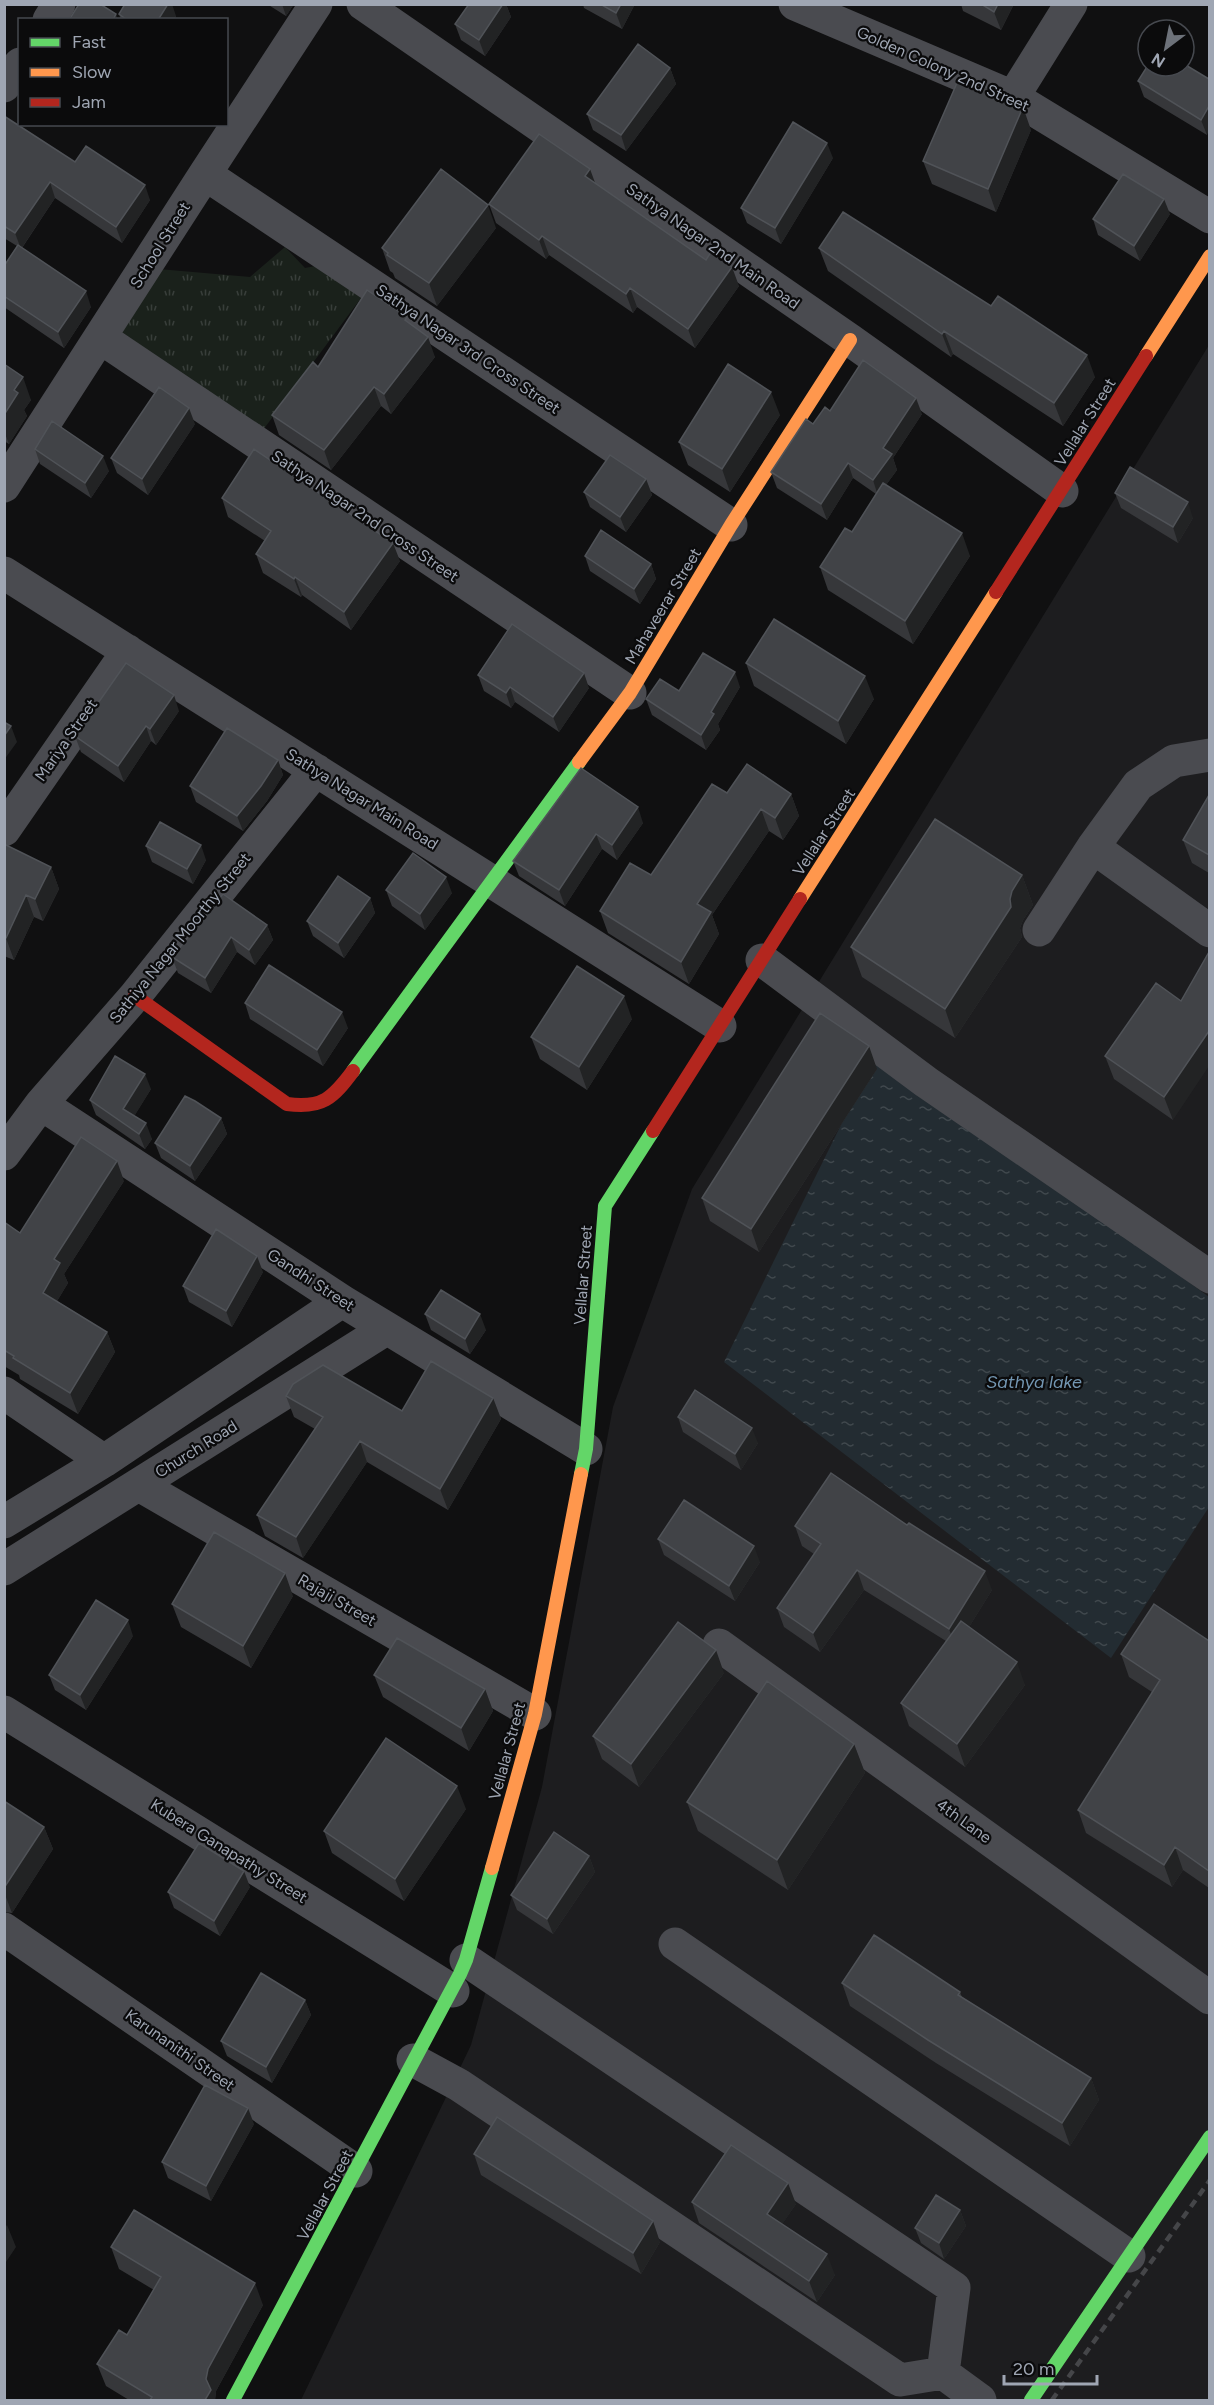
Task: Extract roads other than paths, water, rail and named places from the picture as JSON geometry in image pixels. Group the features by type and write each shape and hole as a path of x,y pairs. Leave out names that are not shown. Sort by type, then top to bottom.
{"street":[{"path":"50,18 59,4"},
{"name":"School Street","path":"4,486 316,4"},
{"name":"Sathya Nagar 2nd Main Road","path":"363,4 850,340 1062,491"},
{"name":"Golden Colony 2nd Street","path":"795,4 1013,98 1209,217"},
{"path":"1013,98 1071,4"},
{"name":"Sathya Nagar 3rd Cross Street","path":"205,174 731,525"},
{"name":"Vellalar Street","path":"233,2400 413,2060 453,1990 466,1960 535,1714 586,1449 605,1206 1062,491 1209,256"},
{"name":"Sathya Nagar 2nd Cross Street","path":"100,338 630,693"},
{"name":"Mahaveerar Street","path":"135,996 287,1104 321,1105 339,1090 630,693 731,525 850,340"},
{"name":"Sathya Nagar Main Road","path":"4,573 720,1026"},
{"name":"Mariya Street","path":"4,830 128,651"},
{"path":"1039,930 1093,847 1138,785 1174,761 1209,755"},
{"name":"Sathiya Nagar Moorthy Street","path":"4,1154 41,1104 135,996 315,770"},
{"path":"1093,847 1209,931"},
{"path":"762,960 926,1082 1209,1277"},
{"name":"Gandhi Street","path":"41,1104 386,1329 586,1449"},
{"path":"4,1522 104,1461 342,1301"},
{"name":"Church Road","path":"4,1569 386,1329"},
{"path":"4,1393 104,1461"},
{"name":"Rajaji Street","path":"139,1485 535,1714"},
{"name":"4th Lane","path":"719,1645 1209,1998"},
{"name":"Kubera Ganapathy Street","path":"4,1712 453,1990"},
{"name":"Karunanithi Street","path":"4,1929 356,2171"},
{"path":"675,1944 1129,2256"},
{"path":"466,1960 954,2288 943,2373"},
{"path":"413,2060 459,2085 900,2380 943,2373 980,2400"},
{"path":"1030,2400 1209,2136"}],"water":[{"name":"Sathya lake","path":"877,1052 1209,1297 1209,1507 1111,1658 724,1362"}],"railway":[{"path":"1052,2400 1210,2180"}]}
